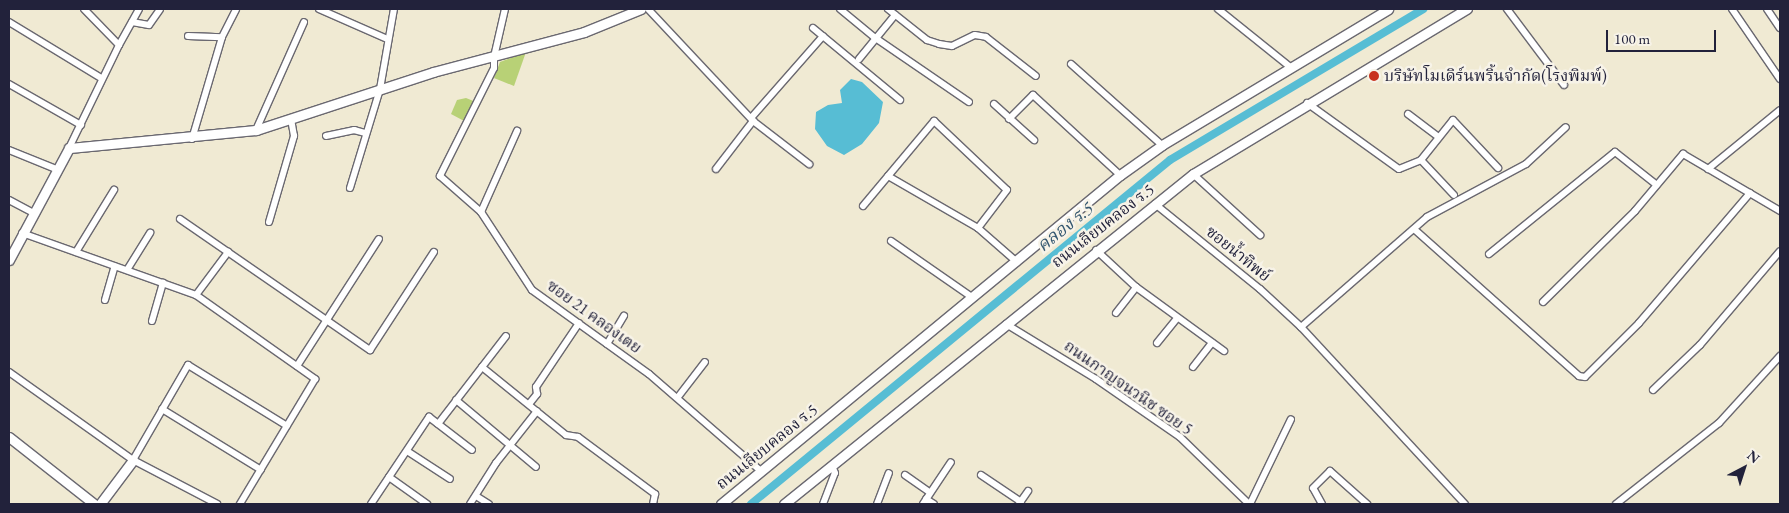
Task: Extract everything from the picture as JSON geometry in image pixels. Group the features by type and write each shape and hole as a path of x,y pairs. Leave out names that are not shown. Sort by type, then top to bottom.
{"street":[{"path":"84,9 119,45"},
{"path":"9,260 81,125 100,78 139,9"},
{"path":"132,22 149,25 160,9"},
{"path":"192,138 222,37 236,9"},
{"path":"319,9 387,39"},
{"path":"350,188 365,133 380,90 387,39 394,9"},
{"path":"494,57 505,9"},
{"path":"69,148 192,138 256,130 433,72 584,32 642,9"},
{"path":"648,9 752,119 809,164"},
{"path":"840,9 874,37 969,102"},
{"path":"888,9 926,40 939,44 952,46 975,35 986,37 1036,76"},
{"path":"1218,9 1289,66"},
{"name":"ถนนเลียบคลอง ร.5","path":"721,504 1017,262 1120,175 1162,145 1289,66 1388,9"},
{"name":"ถนนเลียบคลอง ร.5","path":"784,504 1096,250 1193,174 1307,103 1467,9"},
{"path":"1507,9 1564,85"},
{"path":"1732,9 1780,79"},
{"path":"1767,9 1780,28"},
{"path":"859,59 874,37 895,14"},
{"path":"9,22 100,78"},
{"path":"256,130 304,22"},
{"path":"813,28 900,100"},
{"path":"188,36 222,37"},
{"path":"716,169 752,119 823,36"},
{"name":"ซอย 21 คลองเตย","path":"494,57 494,68 482,97 440,176 481,212 532,290 678,397 761,471"},
{"path":"1071,64 1162,145"},
{"path":"9,84 81,125"},
{"path":"1009,119 1033,95 1120,175"},
{"path":"1307,103 1399,169 1421,160 1453,120 1498,168"},
{"path":"994,104 1034,140"},
{"path":"1708,169 1780,110"},
{"path":"1408,114 1438,138"},
{"path":"269,222 294,136 291,118"},
{"path":"863,206 934,121 1007,190 978,228"},
{"path":"1301,327 1414,229 1441,209 1526,164 1566,127"},
{"path":"326,136 354,130 365,133"},
{"path":"481,212 517,131"},
{"path":"9,150 56,169"},
{"path":"1489,254 1615,152 1657,185"},
{"path":"1543,302 1632,215 1683,154 1780,211"},
{"path":"1421,160 1454,195"},
{"path":"1193,174 1260,235"},
{"path":"888,176 978,228 1017,262"},
{"path":"76,252 114,190"},
{"path":"1414,229 1579,376 1584,377 1639,323 1750,193"},
{"path":"9,200 33,213"},
{"name":"ซอยน้ำทิพย์","path":"1155,204 1260,289 1301,327 1466,504"},
{"path":"180,219 370,350 434,252"},
{"path":"22,233 196,295 315,379 240,504"},
{"path":"127,270 150,233"},
{"path":"297,366 379,239"},
{"path":"891,241 973,298"},
{"path":"1096,250 1136,286 1224,351"},
{"path":"1652,390 1700,345 1780,251"},
{"path":"196,295 228,252"},
{"path":"105,300 115,266"},
{"path":"152,320 163,283"},
{"path":"1116,313 1136,286"},
{"path":"607,344 624,316"},
{"path":"1157,343 1177,318"},
{"path":"529,404 537,394 536,387 579,323"},
{"name":"ถนนกาญจนวนิช ซอย 5","path":"1006,324 1096,379 1180,437 1250,504"},
{"path":"438,424 506,336"},
{"path":"1193,367 1212,342"},
{"path":"1616,504 1719,423 1780,356"},
{"path":"678,397 705,362"},
{"path":"100,504 134,460 188,365 287,426"},
{"path":"482,367 566,435 578,437 655,494 653,504"},
{"path":"9,372 134,460 217,504"},
{"path":"456,400 536,467"},
{"path":"162,409 261,470"},
{"path":"470,504 510,445 537,411"},
{"path":"372,504 429,417 472,450"},
{"path":"1250,504 1291,419"},
{"path":"9,437 94,504"},
{"path":"407,451 450,479"},
{"path":"926,498 951,462"},
{"path":"823,504 835,473 832,466"},
{"path":"1322,504 1313,488 1330,471 1367,504"},
{"path":"877,504 889,473"},
{"path":"981,474 1020,503 1028,491"},
{"path":"904,475 934,504"},
{"path":"389,477 427,504"},
{"path":"476,496 489,504"}],"green space":[{"path":"526,52 514,86 494,78 500,62"},
{"path":"466,98 476,102 466,122 451,114 457,100"}],"water":[{"path":"851,79 862,82 883,102 879,123 862,144 844,155 827,146 815,129 816,112 828,105 842,103 840,90"}],"waterway":[{"name":"คลอง ร.5","path":"751,504 1170,160 1423,9"}],"place":[{"name":"บริษัทโมเดิร์นพริ้นจำกัด(โรงพิมพ์)","path":"1374,76"}]}
